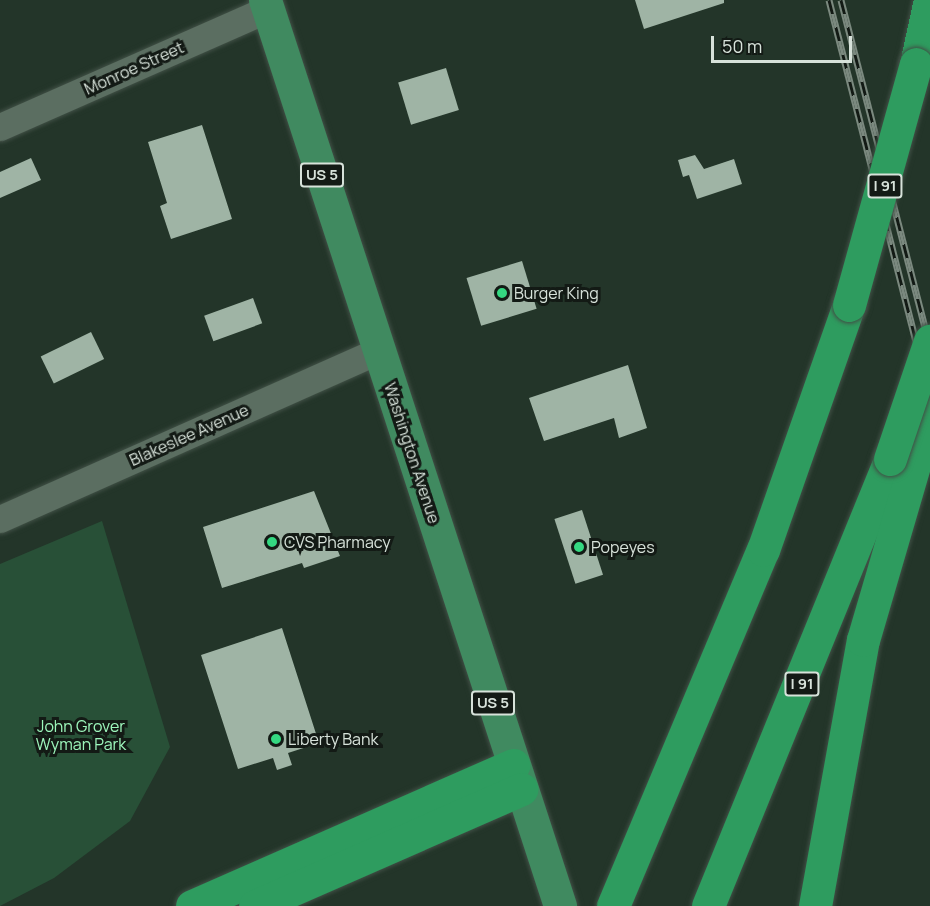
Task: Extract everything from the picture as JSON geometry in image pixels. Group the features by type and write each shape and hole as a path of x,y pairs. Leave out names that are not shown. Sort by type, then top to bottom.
{"highway":[{"name":"I 91","path":"613,906 762,550 849,305 916,64 930,0"},
{"name":"I 91","path":"708,906 890,459 930,341"},
{"path":"815,906 855,673 901,501 930,411"},
{"path":"192,906 517,777"},
{"path":"255,906 517,777"}],"main road":[{"name":"Washington Avenue","path":"267,5 560,906"}],"street":[{"name":"Monroe Street","path":"0,127 267,5"},
{"name":"Blakeslee Avenue","path":"0,519 379,350"}],"green space":[{"name":"John Grover Wyman Park","path":"102,521 170,747 130,821 54,878 0,906 0,564"}],"building":[{"path":"635,0 724,0 724,3 644,29"},
{"path":"446,68 459,110 411,125 398,83"},
{"path":"202,125 232,219 171,239 160,206 167,203 148,142"},
{"path":"695,155 704,169 734,159 742,184 697,199 689,175 683,177 678,160"},
{"path":"31,158 41,180 0,198 0,172"},
{"name":"Burger King","path":"522,261 537,309 481,326 467,278"},
{"path":"253,298 262,323 213,341 204,316"},
{"path":"91,332 104,359 54,384 41,357"},
{"path":"628,365 647,428 619,438 614,418 544,441 529,398"},
{"name":"CVS Pharmacy","path":"314,491 340,556 304,568 302,563 222,588 203,527"},
{"name":"Popeyes","path":"582,510 603,575 575,584 554,519"},
{"path":"282,628 319,743 288,753 292,765 277,770 273,758 238,769 201,655"}],"railway":[{"path":"829,0 930,395"},
{"path":"841,0 930,346"}],"place":[{"name":"Burger King","path":"502,293"},
{"name":"CVS Pharmacy","path":"272,542"},
{"name":"Popeyes","path":"579,547"},
{"name":"Liberty Bank","path":"276,739"}]}
